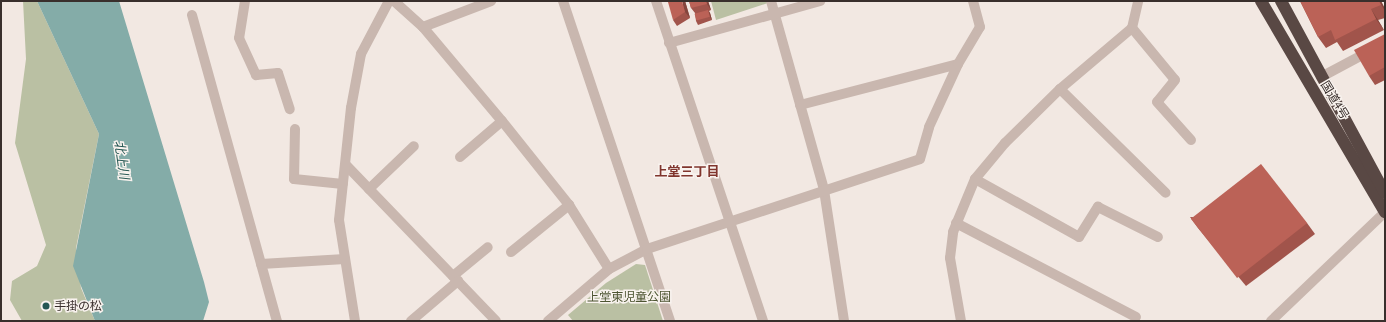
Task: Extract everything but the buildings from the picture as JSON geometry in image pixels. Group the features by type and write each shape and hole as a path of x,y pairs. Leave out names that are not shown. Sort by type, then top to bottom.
{"highway":[{"name":"国道4号","path":"1261,1 1385,212"},
{"name":"国道4号","path":"1281,1 1385,193"}],"street":[{"path":"245,1 239,38 256,75 278,73 290,109"},
{"path":"355,321 339,220 361,54 389,1"},
{"path":"394,1 423,27 502,121 569,205 609,268"},
{"path":"423,27 491,1"},
{"path":"563,1 670,321"},
{"path":"656,1 763,321"},
{"path":"771,1 824,190 844,321"},
{"path":"669,43 820,1"},
{"path":"548,321 609,268 647,249 920,159 929,127 958,64 980,27 973,1"},
{"path":"961,321 950,258 956,223 975,179 994,154 1060,89 1132,28 1138,1"},
{"path":"192,15 277,321"},
{"path":"1132,28 1175,80 1157,102 1191,140"},
{"path":"1321,77 1385,43"},
{"path":"800,105 958,64"},
{"path":"1060,89 1166,192"},
{"path":"460,158 502,121"},
{"path":"295,129 294,179 343,184"},
{"path":"369,189 414,146"},
{"path":"346,165 496,321"},
{"path":"975,179 1079,237 1098,206 1158,238"},
{"path":"511,252 569,205"},
{"path":"1271,321 1385,212"},
{"path":"956,223 1136,317"},
{"path":"410,321 488,247"},
{"path":"261,264 345,259"}],"green space":[{"path":"23,1 37,1 99,134 76,248 81,288 95,321 22,321 10,300 12,281 37,266 46,245 15,143 26,59"},
{"path":"711,1 767,1 768,3 716,20"},
{"name":"上堂東児童公園","path":"636,264 645,265 663,321 573,321 568,315 606,283"}],"water":[{"name":"北上川","path":"37,1 119,1 204,282 209,302 203,321 95,321 73,266 99,134"}],"place":[{"name":"手掛の松","path":"46,306"}],"district":[{"name":"上堂三丁目","path":"687,172"}]}
